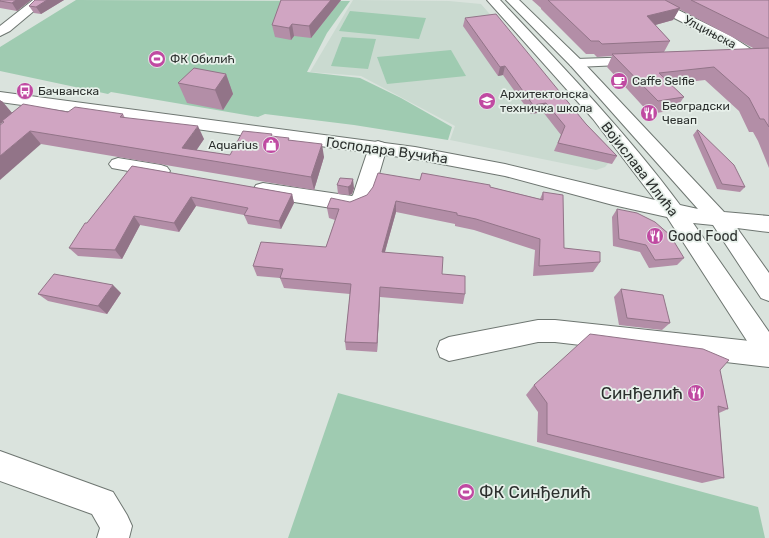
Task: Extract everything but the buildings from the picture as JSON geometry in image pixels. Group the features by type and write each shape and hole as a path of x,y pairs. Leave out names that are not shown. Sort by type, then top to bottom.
{"main road":[{"path":"0,32 15,21 23,12 41,0"},
{"name":"Војислава Илића","path":"493,0 551,62 632,156 674,212 769,354"},
{"name":"Војислава Илића","path":"512,0 576,63 719,219 769,291"},
{"name":"Улцињска","path":"649,0 762,56 769,68"},
{"path":"730,57 762,56"},
{"path":"576,63 653,60"},
{"name":"Господара Вучића","path":"0,97 229,129 378,147 454,159 498,168 674,212 719,219 769,224"},
{"path":"23,116 40,102"},
{"path":"245,186 351,204 362,198 378,147"},
{"path":"118,164 178,175"},
{"path":"449,349 538,332 555,332 769,354"},
{"path":"0,466 102,503 116,526 113,538"}],"shaded area":[{"name":"Архитектонска техничка школа","path":"353,0 449,1 481,4 609,151 613,158 605,167 596,170 450,140 455,126 361,76 310,72"}],"green space":[{"name":"ФК Обилић","path":"76,0 350,1 327,33 307,72 360,78 401,98 452,127 448,140 354,125 265,114 258,117 111,92 108,94 0,71 0,47"},
{"path":"350,11 426,18 419,39 339,31"},
{"path":"342,37 376,39 368,69 331,66"},
{"path":"451,50 466,76 387,84 377,57"},
{"name":"ФК Синђелић","path":"338,393 758,507 765,538 288,538"}],"place":[{"name":"ФК Обилић","path":"157,59"},
{"name":"Caffe Selfie","path":"619,81"},
{"name":"Бачванска","path":"25,91"},
{"name":"Архитектонска техничка школа","path":"487,101"},
{"name":"Београдски Чевап","path":"649,113"},
{"name":"Aquarius","path":"271,145"},
{"name":"Good Food","path":"655,236"},
{"name":"Синђелић","path":"696,393"},
{"name":"ФК Синђелић","path":"466,492"}]}
